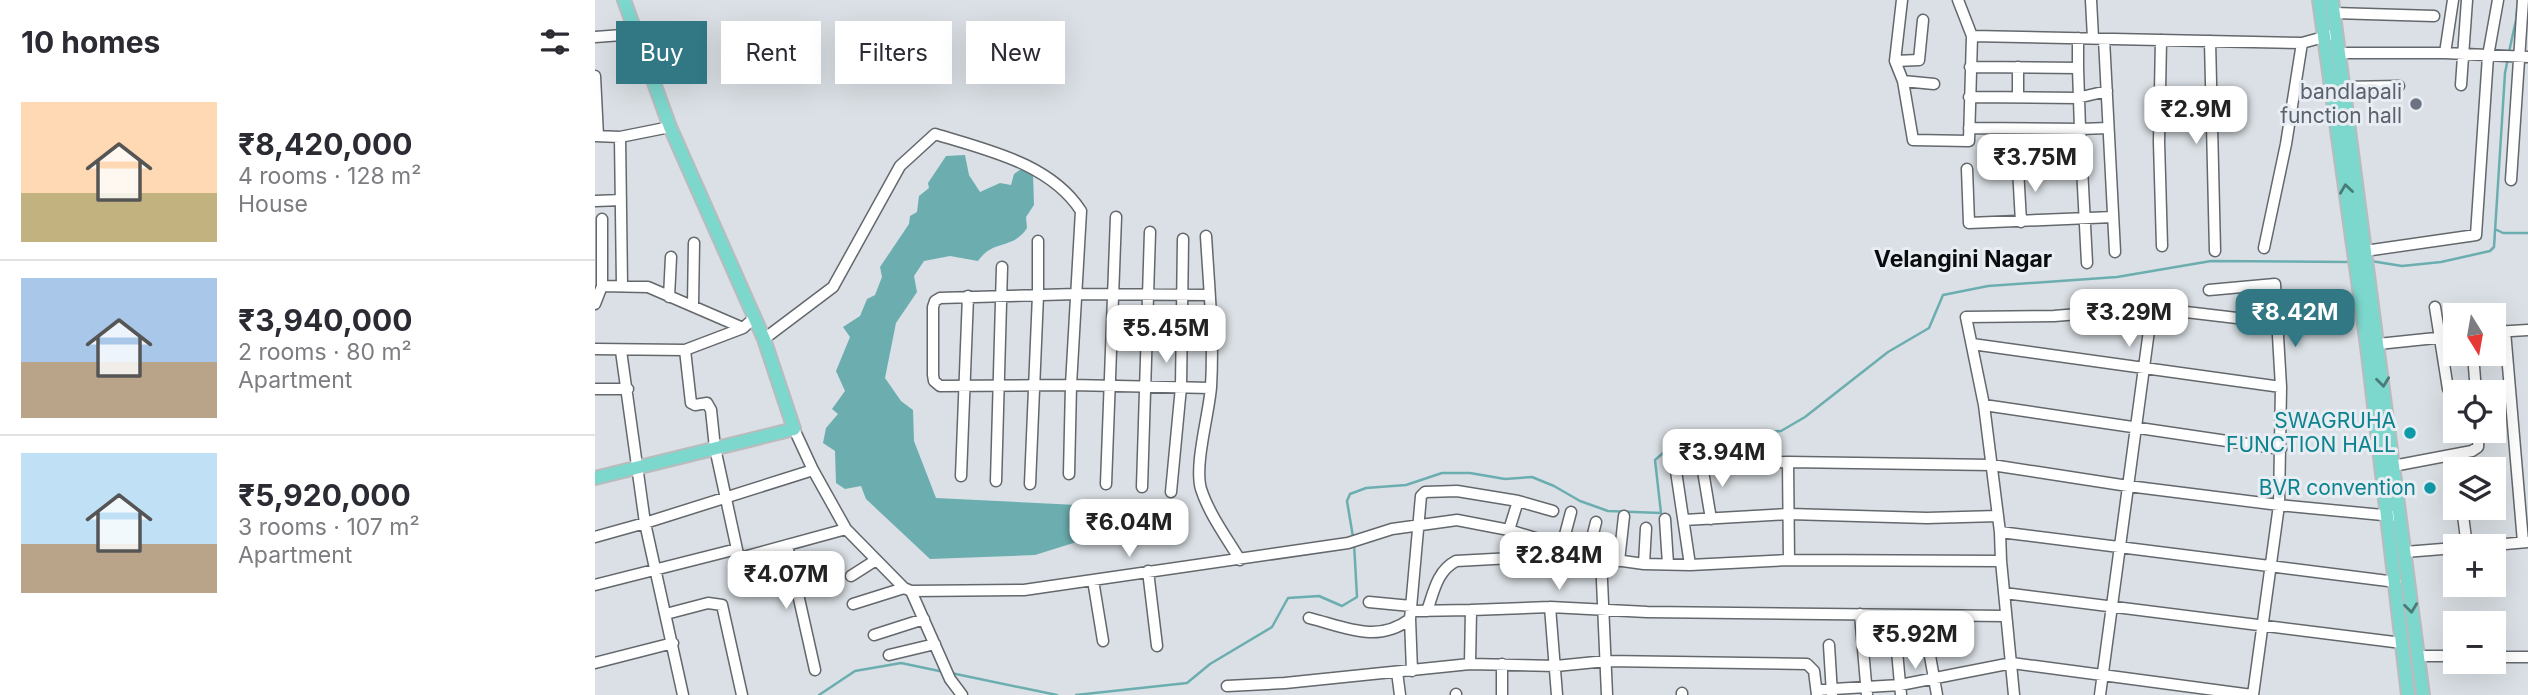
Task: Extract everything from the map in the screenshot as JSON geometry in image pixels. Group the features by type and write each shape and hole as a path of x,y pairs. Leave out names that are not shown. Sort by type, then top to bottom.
{"main road":[{"path":"624,0 631,21"},
{"path":"2319,0 2330,36 2362,260 2394,516 2405,552 2423,695"},
{"path":"2333,7 2330,36 2339,52 2362,260 2378,344 2393,466 2396,582 2408,695"},
{"path":"595,478 794,429 764,338 748,323 654,84"}],"street":[{"path":"1902,0 1895,61 1903,81 1913,140 1969,141 1972,36 1958,0"},
{"path":"2091,0 2107,90 2115,252"},
{"path":"2445,53 2453,0"},
{"path":"2461,85 2467,0"},
{"path":"2362,260 2476,235 2488,56 2498,0"},
{"path":"2511,180 2516,56 2523,0"},
{"path":"2333,7 2434,16"},
{"path":"1895,61 1919,60 1923,20"},
{"path":"595,37 616,35"},
{"path":"1972,36 2302,43 2330,36"},
{"path":"2078,38 2077,98 2087,263"},
{"path":"2161,40 2159,142 2162,246"},
{"path":"2210,41 2215,251"},
{"path":"2264,248 2302,43"},
{"path":"2339,52 2516,56"},
{"path":"1970,67 2078,68"},
{"path":"2018,67 2018,97"},
{"path":"595,76 597,136 620,137 670,127"},
{"path":"1903,81 1934,83"},
{"path":"2344,87 2399,86"},
{"path":"1969,97 2077,98 2107,90"},
{"path":"1969,128 2108,128"},
{"path":"764,338 833,287 900,166 935,134 1023,161 1073,197 1081,211 1069,474"},
{"path":"620,137 622,285"},
{"path":"2018,168 2021,222"},
{"path":"1967,169 1969,223 2113,218"},
{"path":"595,201 621,200"},
{"path":"1106,484 1116,217"},
{"path":"595,304 602,286 602,219"},
{"path":"1142,487 1150,232"},
{"path":"1206,236 1212,352 1211,388 1200,486 1240,560"},
{"path":"1171,492 1181,387 1183,239"},
{"path":"1030,484 1038,241"},
{"path":"693,305 694,243"},
{"path":"669,297 671,257"},
{"path":"996,481 1002,267"},
{"path":"1227,686 1285,683 1470,664 1556,666 1606,662 1807,664 1812,666 1814,671 1817,692 1867,691 1901,690 1934,678 2012,663 2252,695 2279,505 2281,387 2275,284 2209,290"},
{"path":"602,286 648,287 669,297 748,323"},
{"path":"1209,295 1076,294 940,298 935,301 933,307 934,381 940,386 964,384 1211,388"},
{"path":"961,476 968,296"},
{"path":"2435,307 2447,380"},
{"path":"2014,695 1992,465 1984,405 1966,317 2054,316 2152,308 2279,323"},
{"path":"2099,695 2152,308"},
{"path":"595,349 685,350 748,323"},
{"path":"2506,331 2528,330"},
{"path":"2378,344 2443,337"},
{"path":"2506,341 2526,542 2506,544"},
{"path":"1972,344 2281,387"},
{"path":"685,350 689,399 695,405 707,403 710,406 715,448 738,554 743,557 846,529"},
{"path":"621,351 645,523 683,695"},
{"path":"595,389 628,389"},
{"path":"1984,405 2281,449"},
{"path":"794,429 846,529 907,590 925,619 950,679 962,695"},
{"path":"2393,466 2472,451 2477,443"},
{"path":"1690,565 1677,468 1680,466 1788,462 1992,465 2127,486 2394,516"},
{"path":"1788,462 1789,560"},
{"path":"1702,465 1711,519"},
{"path":"595,537 813,470"},
{"path":"1412,671 1411,612 1421,496 1425,492 1457,491 1553,510"},
{"path":"1509,530 1518,501"},
{"path":"1562,546 1571,512"},
{"path":"1684,520 1789,514 1927,518 1998,516"},
{"path":"1619,561 1624,516"},
{"path":"1665,519 1668,564"},
{"path":"853,604 907,590 1024,590 1240,560 1457,520 1509,530 1601,558 1644,564 1690,565 1789,560 2001,562"},
{"path":"1588,554 1597,522"},
{"path":"1644,564 1646,528"},
{"path":"2000,532 2396,582"},
{"path":"787,545 815,670"},
{"path":"595,585 737,549"},
{"path":"2405,552 2443,549"},
{"path":"1427,611 1441,572 1456,561 1588,554"},
{"path":"1601,558 1607,695"},
{"path":"851,576 876,560"},
{"path":"1148,572 1157,646"},
{"path":"1093,580 1103,641"},
{"path":"2004,593 2402,643"},
{"path":"1369,602 1411,612 1550,607 2005,616"},
{"path":"666,614 708,603 722,605 742,695"},
{"path":"1550,607 1557,695"},
{"path":"1470,664 1471,610"},
{"path":"1309,618 1373,634 1391,631 1411,612"},
{"path":"1860,614 1867,691"},
{"path":"874,635 925,619"},
{"path":"595,663 673,643"},
{"path":"889,655 935,644"},
{"path":"1829,645 1832,692"},
{"path":"1928,646 1937,695"},
{"path":"1898,651 1901,690"},
{"path":"2419,656 2443,656"},
{"path":"2506,657 2528,657"},
{"path":"1502,664 1502,695"},
{"path":"1397,672 1400,695"},
{"path":"1285,683 1286,695"}],"water":[{"path":"965,155 969,175 980,192 1000,183 1011,185 1014,174 1024,167 1033,173 1034,205 1026,217 1027,228 1021,235 990,250 978,261 950,256 924,261 914,276 917,292 896,323 885,378 901,401 913,410 914,441 936,498 1179,510 1035,555 930,559 866,499 861,486 845,489 836,483 835,451 823,443 826,428 838,414 832,409 845,391 836,371 850,337 843,327 860,316 867,299 875,295 882,277 880,267 909,224 910,216 917,212 919,196 929,188 928,183 946,156"}],"waterway":[{"path":"2509,52 2518,0"},
{"path":"2371,261 2402,266 2441,262 2490,251 2494,247 2508,58"},
{"path":"2497,230 2503,233 2528,233"},
{"path":"1353,537 1347,501 1350,494 1366,488 1406,485 1442,473 1470,473 1505,479 1532,477 1580,501 1608,511 1661,513 1655,460 1670,447 1743,434 1781,431 1805,417 1888,352 1929,328 1943,295 1988,286 2117,277 2211,261 2351,262"},
{"path":"1076,695 1187,683 1210,664 1272,627 1288,598 1319,596 1342,606 1357,597 1354,543"},
{"path":"819,695 855,671 901,663 944,672"},
{"path":"951,673 1057,695"}],"place":[{"name":"bandlapali function hall","path":"2416,104"},
{"name":"SWAGRUHA FUNCTION HALL","path":"2410,433"},
{"name":"BVR convention","path":"2430,488"}],"district":[{"name":"Velangini Nagar","path":"1963,259"}]}
